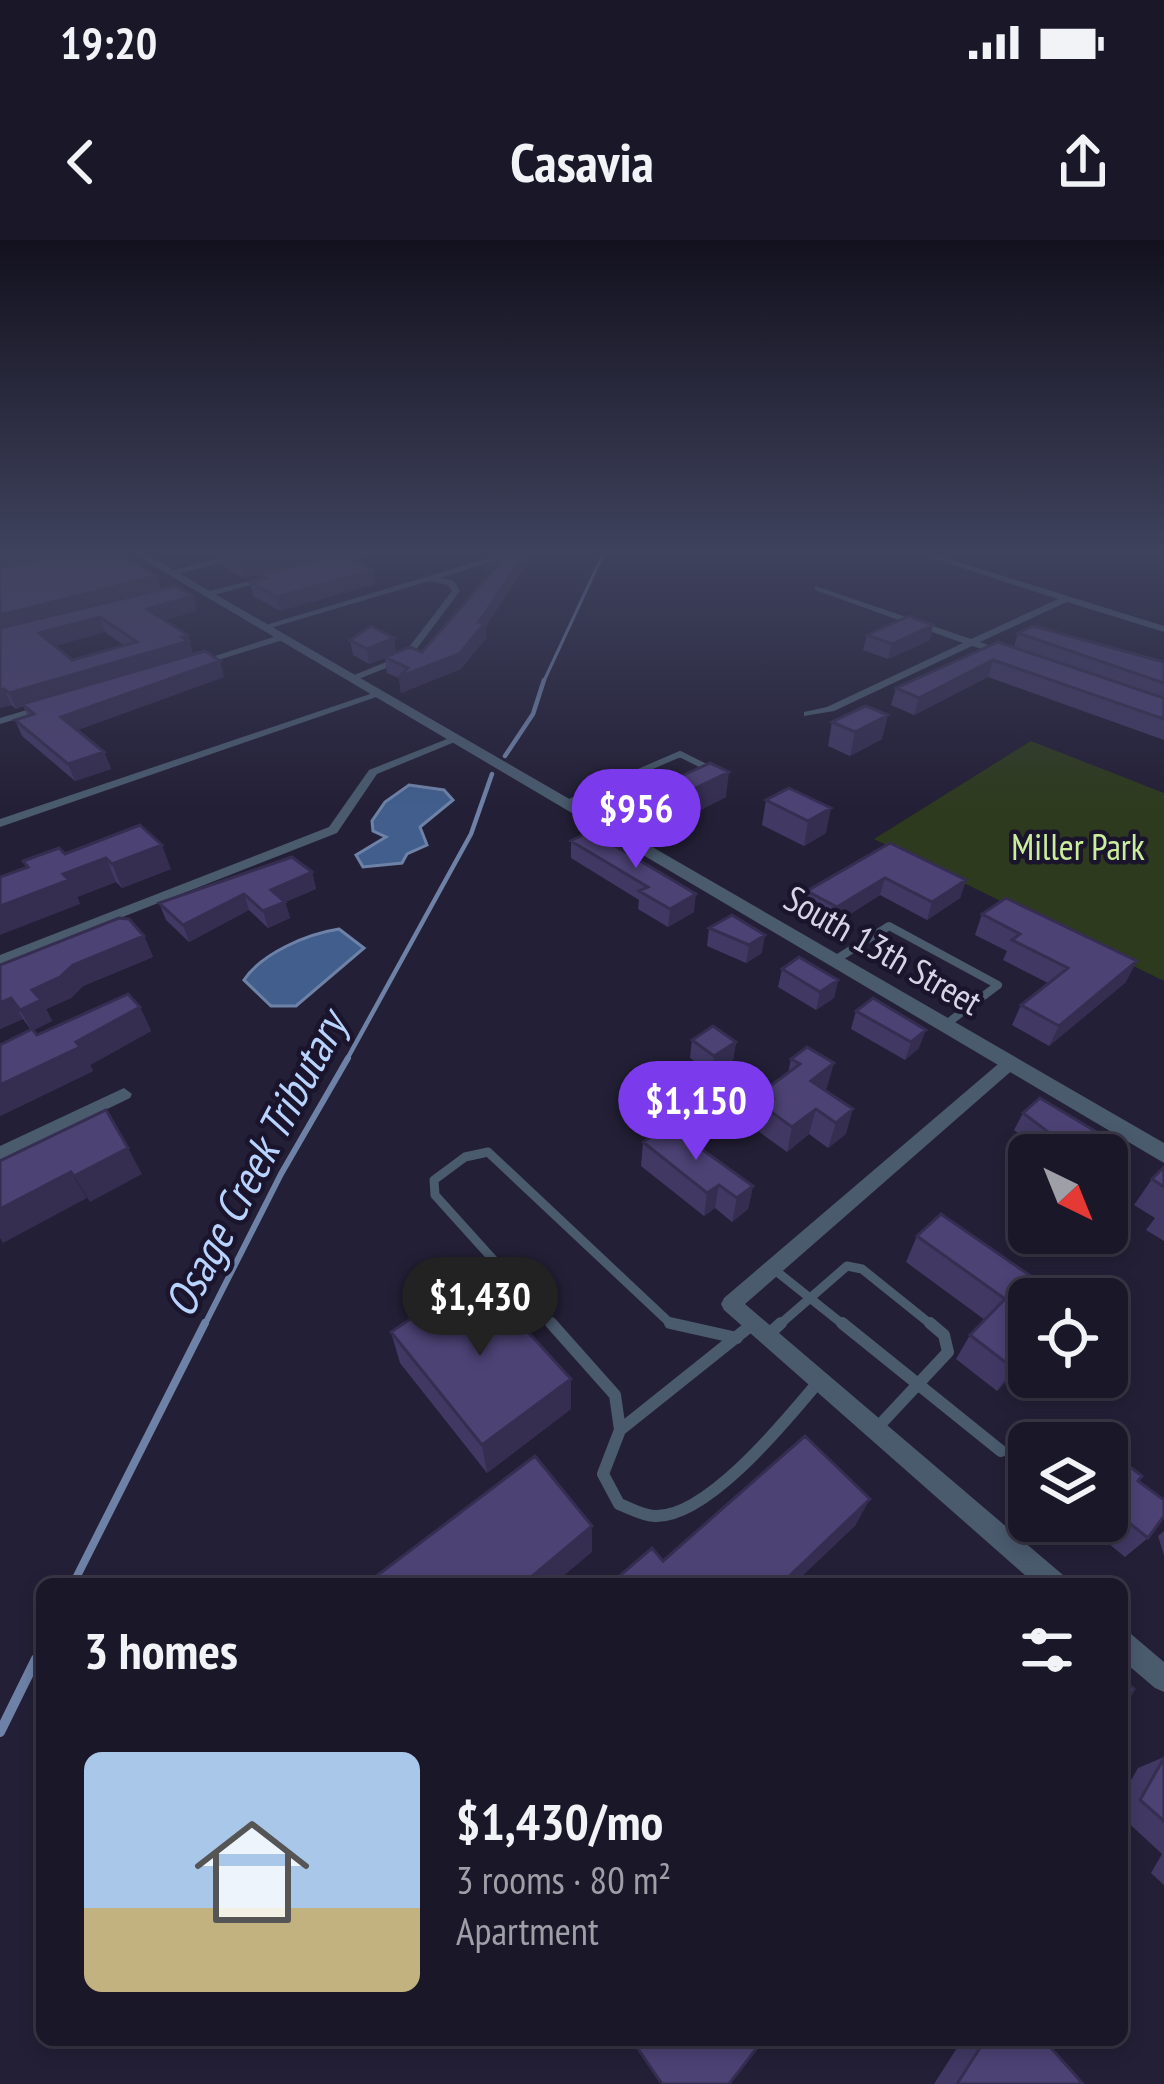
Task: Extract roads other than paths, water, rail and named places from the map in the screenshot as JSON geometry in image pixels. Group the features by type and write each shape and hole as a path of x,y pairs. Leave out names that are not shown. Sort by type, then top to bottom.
{"street":[{"name":"South 13th Street","path":"280,636 1164,1154"},
{"path":"352,678 406,657 422,636"},
{"path":"951,636 1011,657"},
{"path":"808,714 830,709 981,636"},
{"path":"185,666 283,638"},
{"path":"0,823 380,694"},
{"path":"0,721 60,703"},
{"path":"0,960 333,830 373,772 457,740"},
{"path":"1010,1063 731,1304 753,1332 820,1380 1047,1578"},
{"path":"0,1154 124,1094"},
{"path":"1128,1648 1164,1679"}],"lane":[{"path":"566,803 680,754 708,769 637,801 637,812 605,826"},
{"path":"835,960 889,926 998,985 945,1025"},
{"path":"753,1332 671,1324 488,1152 465,1157 434,1180 436,1195 615,1395 620,1430 603,1474 619,1504 657,1517 686,1510 784,1422 820,1380"},
{"path":"620,1430 753,1332 809,1298 847,1266 862,1268 944,1335 948,1352 876,1429"},
{"path":"771,1267 1001,1451"}],"water":[{"path":"409,785 444,790 453,800 420,827 427,845 407,854 402,863 363,867 356,855 386,837 373,831 372,821 385,802"},
{"path":"339,929 364,948 296,1006 271,1006 244,980 286,946"}],"waterway":[{"name":"Osage Creek Tributary","path":"543,683 565,636"},
{"name":"Osage Creek Tributary","path":"505,756 533,714 543,683"},
{"name":"Osage Creek Tributary","path":"346,1061 471,834 492,774"},
{"name":"Osage Creek Tributary","path":"204,1326 281,1174 348,1058"},
{"name":"Osage Creek Tributary","path":"76,1578 205,1323"},
{"name":"Osage Creek Tributary","path":"34,1662 36,1658"},
{"name":"Osage Creek Tributary","path":"0,1732 36,1659"}],"park label":[{"name":"Miller Park","path":"1078,847"}]}
